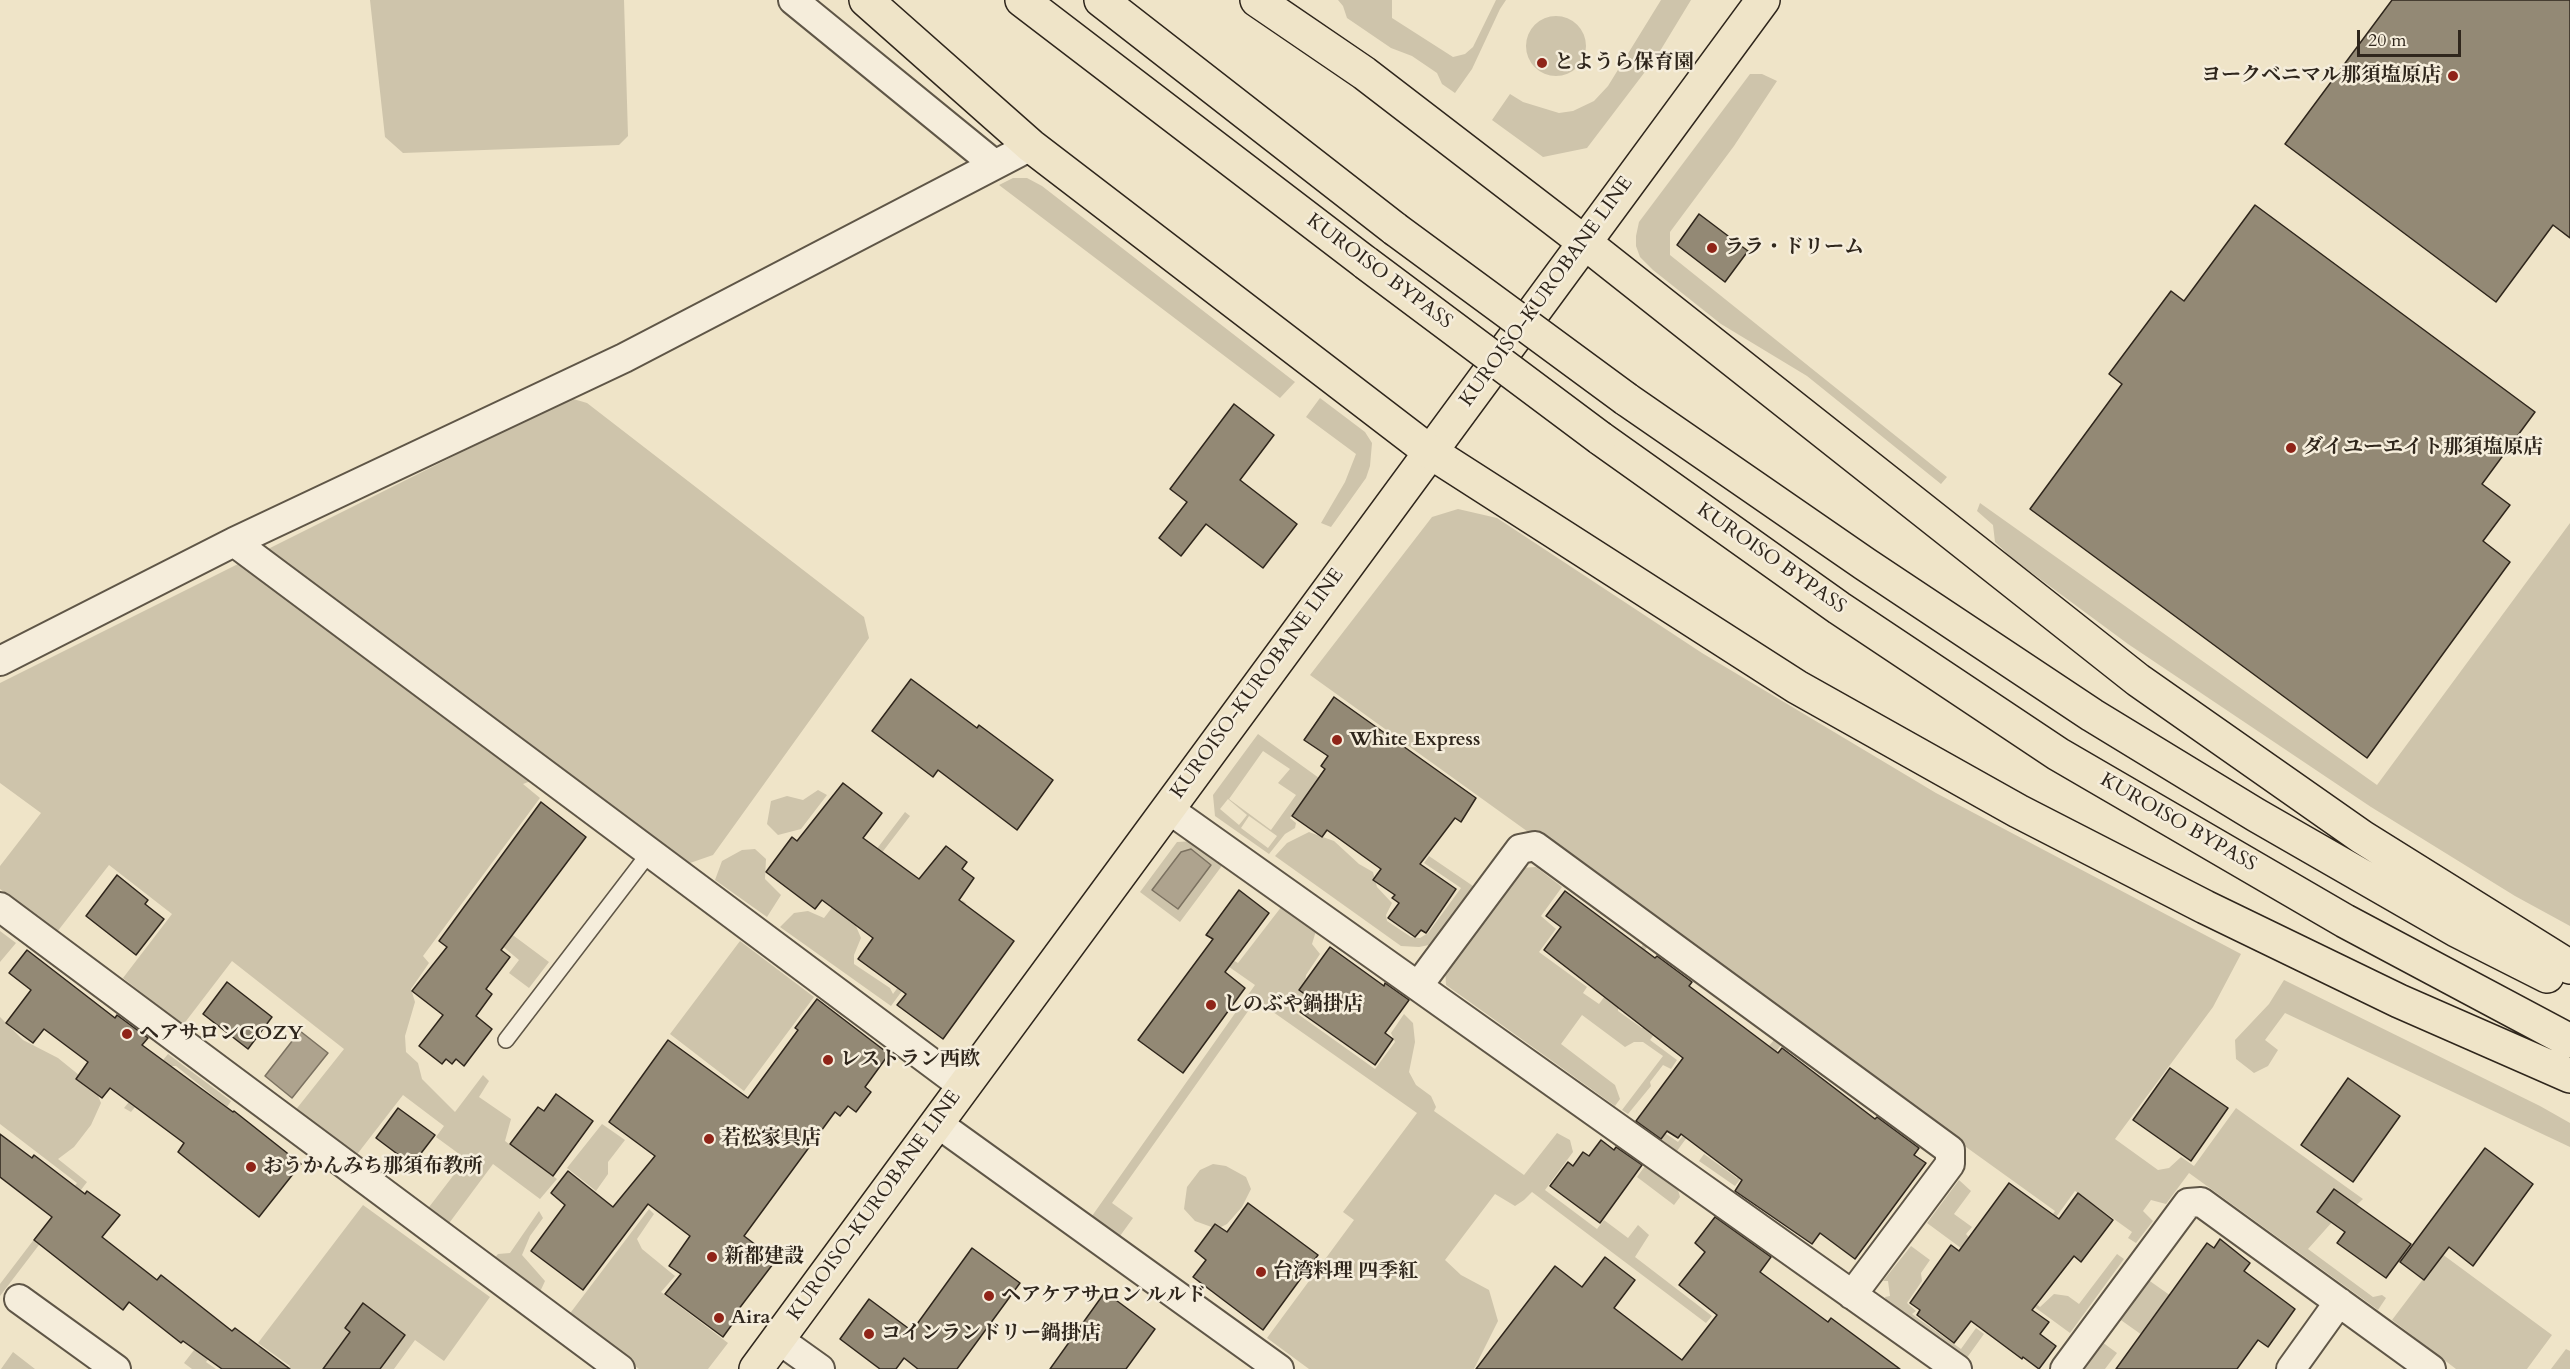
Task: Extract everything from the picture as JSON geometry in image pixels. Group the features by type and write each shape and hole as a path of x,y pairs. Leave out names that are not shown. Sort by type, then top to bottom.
{"main road":[{"path":"866,0 1030,146 1430,451 1797,687 2018,811 2205,907 2389,996 2570,1076"},
{"name":"KUROISO BYPASS","path":"1022,0 1366,263 1600,438 1839,608 2058,754 2345,921 2570,1041"},
{"path":"1101,0 1395,229 1626,399 1865,564 2092,716 2256,815 2456,930 2570,988"},
{"path":"1257,0 1364,73 1584,242 2138,680 2362,837 2570,968"},
{"name":"KUROISO-KUROBANE LINE","path":"756,1369 1763,0"}],"street":[{"path":"793,0 994,164"},
{"path":"0,661 234,542 624,358 1030,146"},
{"path":"234,542 964,1087"},
{"path":"1167,808 1957,1369"},
{"path":"1418,986 1520,849 1535,846 1950,1150 1950,1164 1852,1295"},
{"path":"0,907 620,1369"},
{"path":"937,1123 1279,1369"},
{"path":"2065,1369 2188,1203 2201,1202 2431,1369"},
{"path":"19,1299 116,1369"},
{"path":"2291,1369 2339,1302"},
{"path":"778,1339 820,1369"}],"lane":[{"path":"506,1040 650,852"}],"shaded area":[{"path":"370,0 624,0 628,136 619,145 403,153 385,137"},
{"path":"1338,0 1392,0 1392,18 1453,57 1465,54 1473,47 1496,0 1506,0 1472,69 1455,93 1442,84 1437,73 1412,56 1391,48 1347,18"},
{"path":"1661,0 1691,0 1657,56 1587,148 1543,157 1492,120 1510,94 1523,102 1559,113 1573,111 1594,101 1608,86"},
{"path":"1556,16 1573,21 1581,29 1586,46 1581,63 1573,71 1556,76 1539,71 1531,63 1526,46 1531,29 1539,21"},
{"path":"1750,74 1762,74 1777,81 1734,146 1670,232 1670,255 1947,477 1941,484 1807,376 1721,324 1640,257 1636,246 1639,222"},
{"path":"1013,178 1027,178 1042,186 1295,382 1280,398 999,185"},
{"path":"570,398 587,403 864,617 869,638 713,855 690,863 559,770 523,784 540,798 423,956 429,963 411,989 415,1002 405,1036 406,1052 418,1063 422,1079 455,1112 483,1075 489,1081 479,1097 511,1119 505,1141 557,1179 540,1199 493,1164 447,1226 426,1211 466,1159 436,1137 444,1126 403,1095 355,1157 294,1112 344,1049 232,961 183,1025 123,978 172,914 109,865 57,932 0,889 0,866 41,813 0,783 0,683"},
{"path":"1320,398 1365,432 1372,443 1370,466 1366,478 1331,527 1321,523 1345,482 1356,454 1306,417"},
{"path":"1980,503 2377,785 2570,523 2570,926 2515,896 2371,807 2128,644 2013,559 1995,542 1993,525 1977,511"},
{"path":"1458,509 1497,518 1702,653 1936,793 2241,954 2213,1007 2115,1139 2158,1170 2169,1168 2181,1157 2194,1166 2236,1108 2363,1199 2349,1212 2333,1221 2308,1249 2373,1297 2382,1295 2386,1298 2378,1310 2189,1173 2166,1204 2151,1200 2143,1211 2153,1221 2136,1243 2128,1238 2132,1232 2075,1191 2022,1264 2023,1293 2040,1307 2054,1294 2068,1296 2079,1304 2117,1254 2124,1259 2070,1333 2003,1284 2055,1211 1310,675 1432,517"},
{"path":"1258,734 1319,778 1290,818 1296,823 1295,828 1285,834 1269,854 1215,816 1213,795","holes":["1263,751 1290,769 1278,783 1296,795 1271,830 1229,799","1228,799 1247,815 1239,825 1220,809","1249,816 1277,836 1268,848 1241,828"]},
{"path":"818,790 827,795 801,829 778,835 767,824 771,801 787,796 803,800"},
{"path":"905,812 910,816 842,905 853,919 861,938 854,955 854,964 890,988 893,994 962,900 966,903 891,1006 780,927 794,913 808,911 824,918"},
{"path":"1309,832 1334,841 1359,864 1373,872 1377,887 1392,903 1386,915 1387,921 1411,937 1420,938 1428,933 1461,888 1424,863 1429,856 1473,886 1429,945 1401,946 1275,856 1287,843"},
{"path":"1196,841 1224,863 1180,922 1140,892 1177,842"},
{"path":"755,849 766,859 765,879 781,895 767,917 715,880 722,861 742,850"},
{"path":"1191,849 1211,865 1178,909 1152,890 1181,852"},
{"path":"1536,867 1562,887 1541,916 1556,929 1539,952 1587,987 1583,993 1599,1004 1644,943 1648,946 1612,997 1619,1001 1618,1011 1642,1028 1662,1023 1650,1040 1677,1060 1671,1069 1663,1065 1650,1082 1651,1086 1628,1114 1622,1110 1663,1056 1643,1042 1634,1042 1625,1047 1582,1015 1561,1044 1615,1085 1620,1099 1615,1106 1446,985 1445,967 1519,868"},
{"path":"1282,906 1316,931 1312,944 1320,954 1306,975 1303,1000 1295,1012 1375,1069 1395,1042 1391,1033 1404,1014 1413,1023 1415,1042 1409,1072 1416,1085 1431,1096 1436,1107 1434,1111 1524,1175 1557,1133 1570,1140 1573,1152 1545,1190 1597,1229 1604,1220 1628,1238 1638,1225 1649,1235 1635,1257 1712,1316 1706,1323 1532,1192 1515,1206 1495,1194 1445,1260 1461,1275 1489,1290 1498,1321 1474,1369 1309,1369 1267,1338 1354,1220 1343,1212 1417,1113 1256,1000 1112,1203 1133,1218 1120,1236 1092,1216 1255,985 1212,955 1217,951 1238,963"},
{"path":"0,931 16,943 0,962"},
{"path":"510,933 549,962 529,988 509,973 519,960 501,945"},
{"path":"740,941 814,997 744,1091 670,1034"},
{"path":"2284,980 2570,1123 2570,1147 2285,1013 2265,1040 2278,1050 2268,1066 2254,1073 2236,1059 2235,1040 2269,1004"},
{"path":"0,1017 23,1040 58,1058 95,1088 101,1103 91,1125 74,1147 58,1159 87,1182 0,1296 0,1284 77,1183 0,1124"},
{"path":"300,1031 328,1053 292,1098 265,1076"},
{"path":"1779,1034 1786,1039 1745,1090 1746,1097 1780,1122 1776,1127 1793,1140 1752,1198 1749,1196 1765,1172 1753,1163 1735,1186 1699,1161 1704,1154 1737,1178 1775,1128 1724,1089 1705,1114 1705,1119 1718,1129 1709,1141 1693,1129 1677,1151 1636,1121 1639,1115 1678,1142 1751,1046 1763,1053"},
{"path":"168,1054 231,1101 227,1107 176,1066 168,1066 131,1112 124,1108"},
{"path":"602,1124 625,1140 608,1162 608,1174 596,1191 567,1168"},
{"path":"1213,1164 1226,1166 1246,1177 1251,1189 1242,1207 1227,1224 1217,1229 1195,1221 1184,1209 1187,1187 1200,1170"},
{"path":"1645,1166 1678,1190 1680,1197 1674,1205 1637,1177"},
{"path":"1959,1180 1971,1191 1954,1214 1972,1227 1966,1234 1971,1240 1965,1251 1927,1223"},
{"path":"363,1205 490,1297 444,1361 415,1340 394,1369 380,1369 405,1335 363,1304 345,1328 350,1332 332,1356 335,1369 289,1369 290,1366 258,1343"},
{"path":"649,1209 654,1214 637,1239 642,1249 675,1276 661,1292 728,1343 708,1369 639,1369 568,1316"},
{"path":"539,1211 543,1218 530,1236 522,1255 545,1281 539,1294 493,1260 498,1254 510,1253"},
{"path":"1911,1246 1930,1260 1921,1273 1922,1281 1907,1303 1916,1311 1912,1314 1961,1349 1976,1328 1984,1334 1966,1359 1886,1300 1885,1297 1890,1296 1888,1281 1883,1281"},
{"path":"2442,1254 2552,1335 2527,1369 2456,1369 2392,1320"},
{"path":"2147,1279 2171,1296 2142,1335 2118,1318"},
{"path":"215,1323 228,1333 206,1362 216,1369 192,1369 184,1363"},
{"path":"2102,1342 2117,1353 2105,1369 2082,1369"},
{"path":"2566,1349 2570,1351 2570,1369 2551,1369"},
{"path":"13,1352 35,1369 1,1369"}],"building":[{"name":"ヨークベニマル那須塩原店","path":"2392,0 2570,0 2570,238 2553,225 2496,302 2285,144"},
{"name":"ダイユーエイト那須塩原店","path":"2255,205 2535,412 2482,484 2510,505 2483,541 2510,562 2367,758 2030,509 2122,384 2109,374 2171,291 2184,301"},
{"name":"ララ・ドリーム","path":"1699,214 1748,251 1725,282 1677,245"},
{"path":"1234,404 1274,435 1240,480 1297,524 1263,568 1206,524 1181,556 1159,538 1187,502 1170,489"},
{"path":"911,679 977,728 979,725 1053,780 1017,830 938,770 933,777 872,731"},
{"path":"1334,697 1476,798 1461,822 1455,818 1420,864 1456,889 1426,933 1421,930 1415,937 1388,918 1399,903 1392,898 1395,895 1373,880 1381,869 1327,830 1322,837 1292,816 1325,769 1321,766 1328,756 1304,740"},
{"path":"843,783 882,813 863,838 919,879 946,846 967,862 962,869 974,878 959,900 1014,941 943,1039 897,1005 906,994 858,959 873,938 822,900 815,909 766,872 792,837 797,841"},
{"path":"541,802 586,837 501,950 510,957 486,989 492,994 476,1016 492,1029 464,1066 456,1059 452,1064 446,1059 442,1064 419,1046 443,1015 412,991 447,947 439,941"},
{"path":"117,875 148,900 145,904 164,919 136,955 86,916"},
{"path":"1239,890 1269,913 1225,972 1245,988 1183,1073 1138,1040 1213,939 1206,935"},
{"path":"1565,891 1655,958 1657,956 1692,982 1689,986 1778,1053 1782,1048 1875,1119 1877,1117 1919,1148 1914,1155 1926,1163 1855,1259 1820,1233 1812,1244 1735,1191 1742,1180 1681,1134 1678,1138 1667,1131 1661,1139 1636,1121 1683,1058 1544,950 1561,927 1546,916"},
{"path":"1330,947 1384,986 1385,983 1409,1000 1385,1033 1393,1039 1375,1065 1300,1012 1310,998 1299,990"},
{"path":"27,950 115,1018 117,1015 148,1038 142,1045 234,1111 301,1164 259,1217 178,1152 184,1143 110,1088 102,1098 76,1079 88,1062 44,1029 33,1043 6,1023 31,990 9,973"},
{"path":"227,982 272,1017 248,1049 203,1014"},
{"path":"817,999 889,1054 865,1087 871,1092 856,1112 848,1106 840,1116 835,1112 744,1236 776,1260 738,1310 741,1312 723,1337 665,1294 681,1274 669,1266 690,1236 648,1204 583,1290 531,1251 565,1205 551,1193 568,1171 613,1207 655,1156 609,1122 668,1040 748,1098 798,1030 795,1028"},
{"path":"2170,1068 2228,1108 2191,1161 2133,1120"},
{"path":"2348,1078 2400,1116 2353,1182 2301,1145"},
{"path":"556,1094 593,1121 553,1176 510,1144 538,1107 544,1111"},
{"path":"398,1108 435,1135 412,1165 376,1138"},
{"path":"0,1134 32,1158 34,1155 85,1194 87,1191 120,1215 102,1237 157,1280 161,1275 232,1331 235,1328 290,1369 222,1369 183,1341 181,1343 129,1302 123,1310 34,1240 52,1217 0,1177"},
{"path":"1601,1140 1614,1150 1616,1147 1642,1165 1600,1223 1550,1186 1568,1162 1573,1166 1583,1152 1589,1156"},
{"path":"2485,1148 2533,1184 2473,1266 2449,1247 2424,1280 2400,1262"},
{"path":"2009,1183 2059,1219 2078,1193 2113,1220 2081,1262 2074,1256 2032,1310 2049,1322 2040,1334 2056,1346 2039,1369 1971,1321 1954,1343 1917,1315 1920,1310 1910,1303 1951,1245 1959,1251"},
{"path":"2334,1189 2411,1244 2386,1278 2337,1243 2345,1232 2317,1212"},
{"path":"1248,1203 1318,1255 1263,1330 1193,1277 1206,1260 1195,1251 1215,1224 1227,1232"},
{"path":"1715,1217 1771,1257 1760,1272 1828,1322 1831,1318 1900,1369 1476,1369 1555,1266 1582,1287 1605,1257 1635,1280 1614,1308 1682,1360 1717,1315 1679,1285 1705,1252 1695,1243"},
{"path":"2220,1239 2250,1263 2244,1271 2295,1309 2268,1347 2258,1340 2237,1369 2116,1369 2207,1243 2214,1248"},
{"path":"972,1248 1020,1283 957,1369 918,1369 904,1358 896,1369 880,1369 840,1339 869,1299 912,1331"},
{"path":"1105,1292 1155,1329 1126,1369 1050,1369"},
{"path":"363,1303 405,1335 380,1369 323,1369 350,1332 345,1328"}],"place":[{"name":"とようら保育園","path":"1542,63"},
{"name":"ヨークベニマル那須塩原店","path":"2453,76"},
{"name":"ララ・ドリーム","path":"1712,248"},
{"name":"ダイユーエイト那須塩原店","path":"2291,448"},
{"name":"White Express","path":"1337,740"},
{"name":"しのぶや鍋掛店","path":"1211,1005"},
{"name":"ヘアサロンCOZY","path":"127,1034"},
{"name":"レストラン西欧","path":"828,1060"},
{"name":"若松家具店","path":"709,1139"},
{"name":"おうかんみち那須布教所","path":"251,1167"},
{"name":"新都建設","path":"712,1257"},
{"name":"台湾料理 四季紅","path":"1261,1272"},
{"name":"ヘアケアサロン ルルド","path":"989,1296"},
{"name":"Aira","path":"719,1318"},
{"name":"コインランドリー鍋掛店","path":"869,1334"}]}
